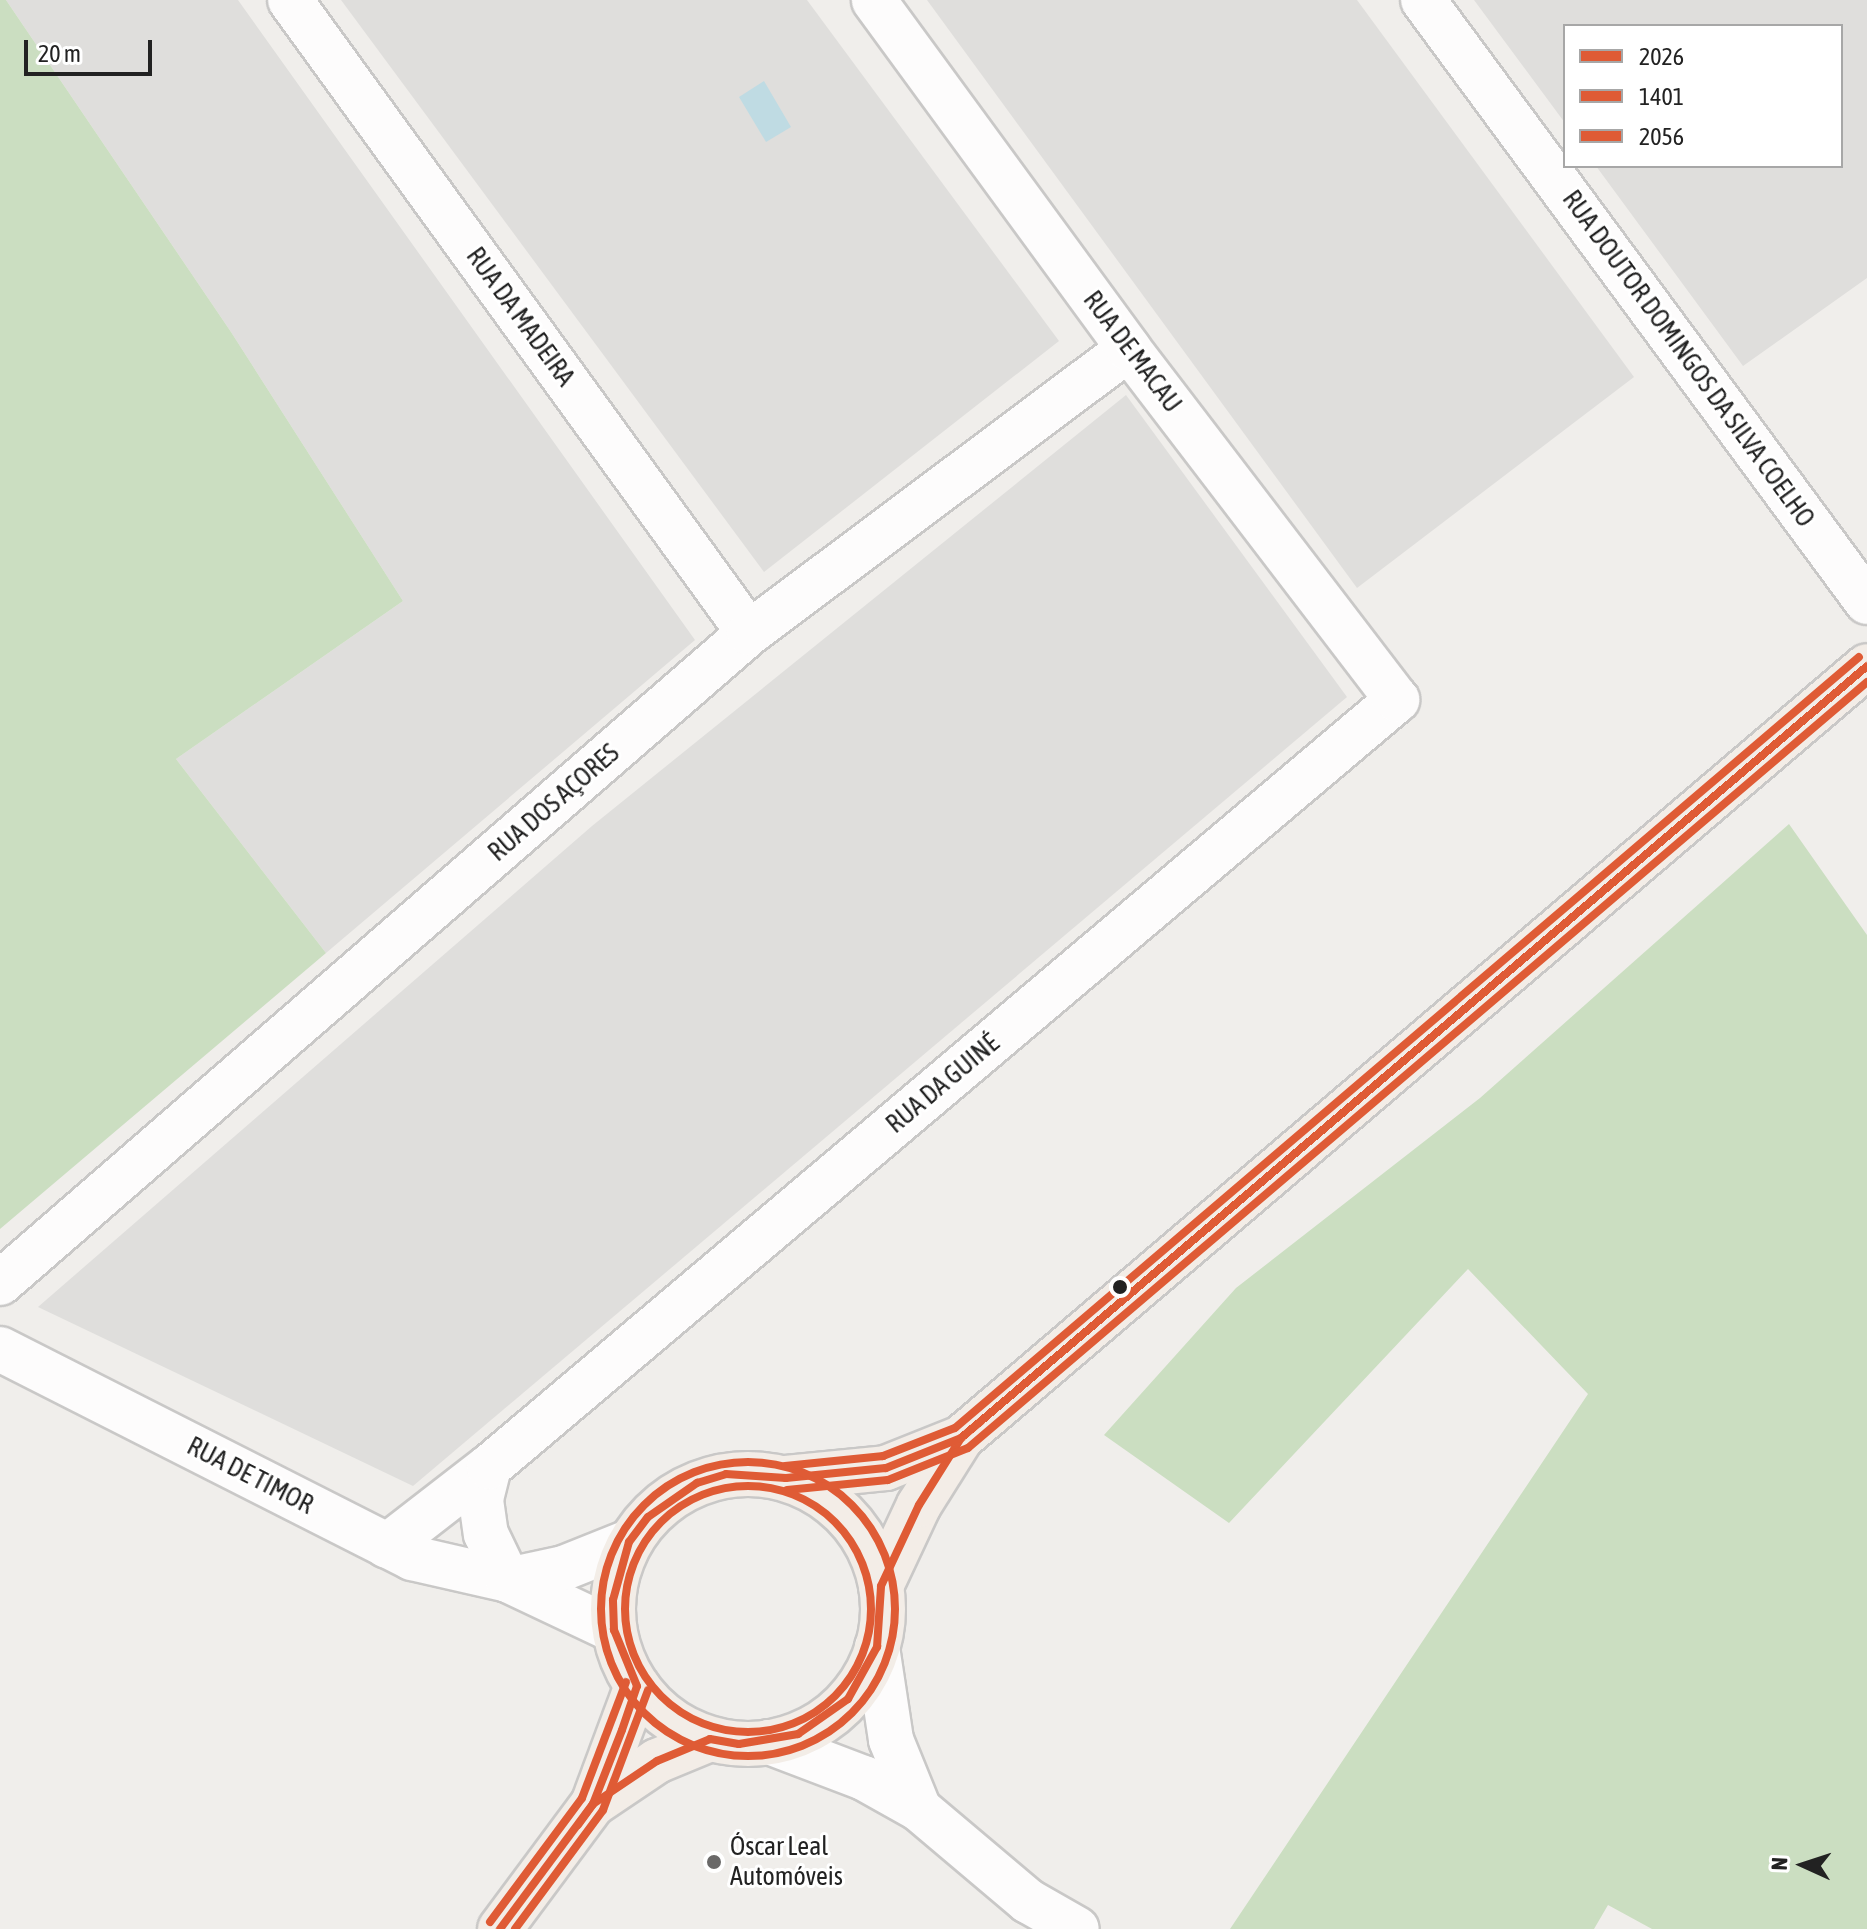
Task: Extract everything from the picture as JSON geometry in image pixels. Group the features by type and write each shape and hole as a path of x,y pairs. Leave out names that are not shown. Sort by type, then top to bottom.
{"main road":[{"path":"593,1804 657,1761 710,1739 769,1742 825,1720 866,1675 877,1647 881,1586 919,1505 961,1438 1867,666"},
{"path":"710,1739 657,1709 637,1686 614,1630 618,1570 629,1542 670,1498 697,1483 726,1474 786,1478 886,1468 961,1438"},
{"path":"786,1478 814,1490 858,1531 881,1586"},
{"path":"500,1929 593,1804 637,1686"}],"street":[{"name":"RUA DA MADEIRA","path":"290,0 749,633"},
{"name":"RUA DE MACAU","path":"874,0 1129,349 1397,700"},
{"name":"RUA DOUTOR DOMINGOS DA SILVA COELHO","path":"1423,0 1866,601"},
{"name":"RUA DOS AÇORES","path":"0,1283 749,633 1129,349"},
{"name":"RUA DA GUINÉ","path":"387,1546 489,1467 1397,700"},
{"name":"RUA DE TIMOR","path":"0,1349 412,1558 508,1580 614,1630"},
{"path":"489,1467 481,1500 486,1534 508,1580"},
{"name":"RUA DE TIMOR","path":"508,1580 564,1568 629,1542"},
{"path":"877,1647 891,1740 919,1809"},
{"path":"769,1742 864,1778 919,1809 1028,1901 1077,1929"}],"shaded area":[{"path":"6,0 238,0 695,640 326,953 176,759 403,601 231,332"},
{"path":"341,0 807,0 1059,341 764,572"},
{"path":"927,0 1357,0 1634,377 1357,588"},
{"path":"1474,0 1867,0 1867,278 1743,366 1597,168 1843,168 1843,24 1563,24 1563,120"},
{"path":"1126,395 1347,697 413,1486 38,1307 592,826"}],"green space":[{"path":"0,0 6,0 231,332 403,601 176,759 326,953 0,1229"},
{"path":"1789,824 1867,935 1867,1929 1652,1929 1608,1905 1594,1929 1230,1929 1588,1394 1468,1269 1229,1523 1104,1435 1236,1288 1480,1098"}],"water":[{"path":"764,81 791,127 766,142 739,97"}],"transit line":[{"name":"2056","path":"785,1466 883,1456 955,1428 1859,657"},
{"name":"2026","path":"500,1929 593,1804 622,1730 637,1686 614,1630 613,1600 629,1542 648,1517 697,1483 726,1474 786,1478 886,1468 961,1438 1867,666"},
{"name":"1401","path":"787,1490 888,1480 968,1448 1867,682"},
{"name":"2026","path":"578,1825 593,1804 657,1761 710,1739 739,1744 798,1734 848,1699 877,1647 881,1586 919,1505 961,1438 981,1421"},
{"name":"1401","path":"748,1462 777,1465 804,1473 852,1505 884,1553 892,1580 895,1609 892,1638 884,1665 852,1713 804,1745 777,1753 748,1756 719,1753 692,1745 644,1713 612,1665 604,1638 601,1609 604,1580 612,1553 644,1505 692,1473 719,1465 748,1462"},
{"name":"2056","path":"748,1486 795,1496 835,1522 861,1562 871,1609 861,1656 835,1696 795,1722 748,1732 701,1722 661,1696 635,1656 625,1609 635,1562 661,1522 701,1496 748,1486"},
{"name":"2056","path":"490,1922 582,1798 626,1682"},
{"name":"1401","path":"515,1929 603,1810 648,1690"}],"place":[{"name":"Óscar Leal Automóveis","path":"714,1862"}]}
